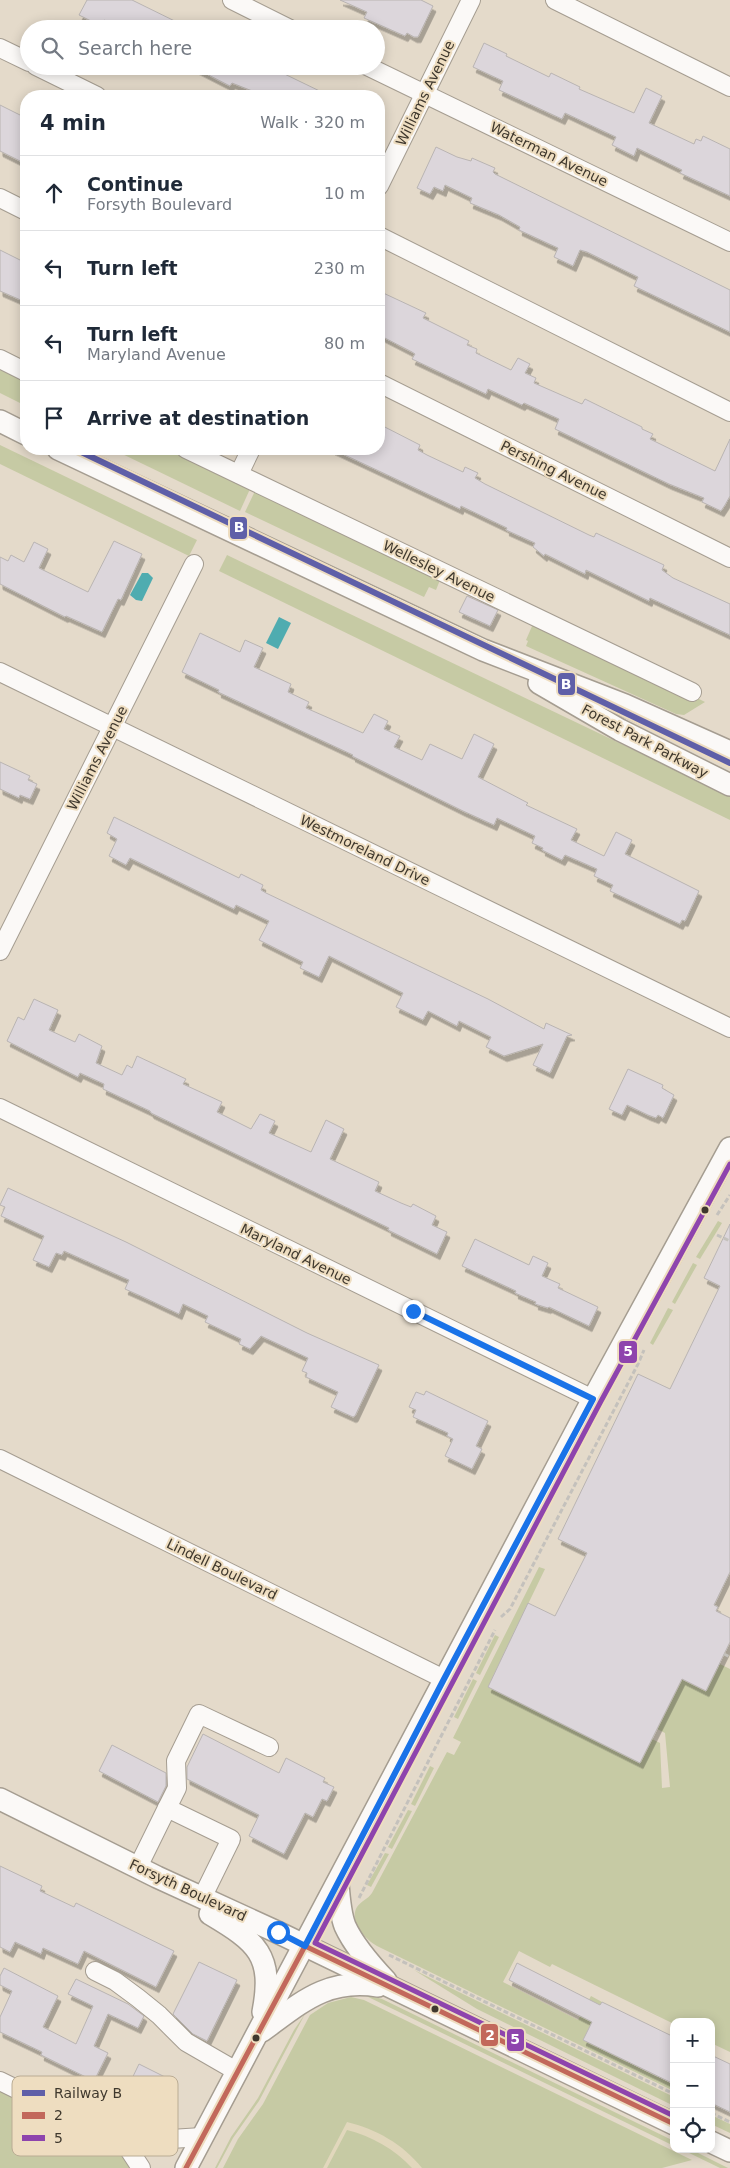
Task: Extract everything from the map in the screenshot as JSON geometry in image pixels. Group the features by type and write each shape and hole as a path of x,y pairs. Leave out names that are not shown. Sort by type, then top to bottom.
{"main road":[{"path":"0,422 20,431"},
{"name":"Forest Park Parkway","path":"71,455 483,650 625,705 730,752"},
{"name":"Forest Park Parkway","path":"483,650 620,730 730,785"},
{"path":"186,2168 593,1399 730,1148"},
{"name":"Forsyth Boulevard","path":"0,1798 157,1877 393,1988 670,2122"},
{"path":"157,1877 252,1943 263,1960 267,1984 258,2034"},
{"path":"338,1883 340,1905 345,1926 365,1957 393,1988"},
{"path":"258,2034 303,2002 333,1987 351,1983 393,1988"},
{"path":"715,2144 730,2151"}],"street":[{"path":"232,0 272,20"},
{"name":"Williams Avenue","path":"385,174 471,0"},
{"path":"555,0 730,87"},
{"path":"0,48 20,58"},
{"path":"54,75 85,90"},
{"name":"Waterman Avenue","path":"385,75 730,242"},
{"path":"0,198 20,208"},
{"path":"385,239 730,412"},
{"path":"0,359 20,369"},
{"name":"Pershing Avenue","path":"385,386 730,558"},
{"name":"Wellesley Avenue","path":"199,455 692,692"},
{"path":"239,474 248,455"},
{"name":"Williams Avenue","path":"0,951 194,564"},
{"name":"Westmoreland Drive","path":"0,672 730,1028"},
{"name":"Maryland Avenue","path":"0,1108 593,1399"},
{"name":"Lindell Boulevard","path":"0,1459 444,1679"},
{"path":"138,1867 177,1788 176,1761 200,1714 269,1747"},
{"path":"167,1808 230,1839 202,1898"},
{"path":"95,1971 115,1981 159,2014 186,2042 238,2072"},
{"path":"0,2081 12,2087"},
{"path":"178,2139 202,2137"},
{"path":"133,2156 141,2168"}],"path":[{"path":"717,1235 730,1242"},
{"path":"357,1901 362,1895 365,1885 502,1616 510,1609 638,1364"},
{"path":"724,1654 730,1657"},
{"path":"382,1951 670,2092"},
{"path":"715,2114 730,2122"}],"green space":[{"path":"0,370 20,379 20,403 0,393"},
{"path":"0,445 197,540 189,556 0,464"},
{"path":"124,455 179,455 250,489 240,511"},
{"path":"255,491 440,580 436,590 429,587 424,597 245,512"},
{"path":"227,555 730,796 730,820 219,571"},
{"path":"533,624 695,702 697,698 705,702 684,715 676,714 526,646 528,641 526,640"},
{"path":"718,1221 722,1223 700,1259 696,1257"},
{"path":"693,1263 697,1265 675,1304 672,1302"},
{"path":"668,1308 673,1310 653,1345 650,1343"},
{"path":"539,1567 545,1569 488,1687 639,1763 652,1739 660,1743 662,1788 670,1787 665,1733 657,1729 682,1679 706,1691 720,1664 730,1669 730,2052 715,2045 715,2018 670,2018 670,2022 552,1964 550,1967 519,1951 503,1982 578,2020 591,1996 602,2002 583,2040 670,2083 670,2089 379,1947 364,1936 355,1919 357,1907 372,1893 447,1752 454,1755 461,1742 453,1738"},
{"path":"495,1635 499,1637 480,1675 476,1673"},
{"path":"473,1679 477,1681 458,1719 454,1717"},
{"path":"430,1766 434,1768 415,1806 411,1804"},
{"path":"408,1810 412,1811 392,1849 388,1847"},
{"path":"385,1853 389,1854 371,1887 367,1885"},
{"path":"414,1970 670,2095 670,2104 477,2009"},
{"path":"358,1992 382,1999 670,2139 670,2144"},
{"path":"351,1997 364,2000 670,2149 670,2153 678,2153 692,2160 662,2168 223,2168 238,2139 263,2104 310,2015 328,2003"},
{"path":"305,2014 259,2101 233,2138 217,2168 215,2168 231,2137 258,2098 294,2030"},
{"path":"0,2089 12,2095 12,2156 124,2156 130,2168 0,2168"},
{"path":"715,2117 730,2124 730,2133 715,2126"},
{"path":"689,2153 698,2153 728,2168 720,2168"}],"sand":[{"path":"347,2122 378,2133 398,2145 415,2159 422,2168 412,2168 382,2144 347,2130 327,2168 323,2168"}],"water":[{"path":"142,573 148,573 153,578 142,601 136,600 130,595"},
{"path":"279,617 291,623 278,649 266,643"}],"building":[{"path":"87,0 132,0 173,20 89,20 79,15"},
{"path":"340,0 421,0 433,6 418,37 407,33 405,36 385,27 385,20 369,20 364,18 367,12"},
{"path":"484,43 549,77 551,73 580,87 579,89 634,113 646,88 662,96 649,123 694,144 696,139 701,141 703,136 730,149 730,196 680,173 682,170 637,148 634,156 612,145 616,137 565,113 562,119 499,90 503,81 473,67"},
{"path":"209,75 287,75 318,90 250,90 232,83 230,86"},
{"path":"0,105 20,115 20,161 0,151"},
{"path":"436,147 457,157 471,161 472,158 495,168 493,172 495,174 730,290 730,332 634,286 638,277 587,252 580,250 573,266 554,257 558,248 519,230 520,227 499,215 470,203 472,198 445,185 443,191 434,187 430,194 417,188"},
{"path":"0,250 20,260 20,300 0,291"},
{"path":"385,294 426,313 423,318 469,341 467,345 477,349 476,353 511,370 518,358 530,364 525,373 536,378 534,383 582,404 585,399 642,427 642,429 653,434 650,439 715,471 730,439 730,496 721,511 702,502 704,498 669,484 555,429 559,419 524,403 522,405 488,389 486,394 412,359 415,354 385,338"},
{"path":"385,427 420,445 418,450 427,455 463,472 465,467 478,473 475,478 485,484 589,535 594,537 596,533 664,565 662,570 673,578 730,604 730,635 650,598 649,601 586,570 585,574 545,554 544,556 533,547 535,543 461,506 460,509 345,455 385,455"},
{"path":"114,541 142,554 121,600 118,599 102,632 65,617 0,584 0,557 8,561 11,555 24,562 34,542 48,549 39,568 88,592"},
{"path":"467,596 498,610 490,626 459,612"},
{"path":"200,633 240,652 245,640 263,648 254,667 291,684 288,692 309,702 306,708 363,733 374,714 388,721 384,729 400,736 394,747 422,760 430,744 462,759 474,734 494,744 478,777 528,803 526,805 577,829 571,840 604,856 616,832 632,840 625,854 699,891 685,921 682,920 680,924 610,891 613,885 594,876 597,869 565,855 562,860 542,850 543,848 532,843 535,836 497,818 494,825 463,811 353,755 218,692 219,690 182,672"},
{"path":"0,762 30,776 28,780 37,784 30,799 20,795 19,798 0,789"},
{"path":"114,817 239,878 241,874 263,885 261,890 266,893 488,999 544,1029 546,1023 572,1035 567,1036 550,1073 533,1065 543,1044 504,1056 486,1047 491,1037 459,1021 457,1026 428,1011 423,1020 396,1007 403,993 329,956 319,977 300,968 303,962 259,940 269,921 236,905 234,909 130,858 126,865 109,856 117,839 107,833"},
{"path":"34,999 58,1010 49,1030 75,1042 79,1034 102,1046 96,1063 122,1075 127,1065 132,1068 137,1056 186,1079 183,1084 222,1102 217,1112 251,1129 260,1114 275,1121 269,1133 311,1152 326,1120 344,1129 330,1159 379,1182 375,1191 411,1207 413,1204 436,1216 432,1225 447,1232 437,1254 388,1230 389,1228 103,1089 104,1084 80,1073 78,1077 7,1041 18,1017 24,1020"},
{"path":"628,1069 663,1085 662,1088 674,1095 663,1118 658,1115 656,1118 627,1105 622,1115 609,1109"},
{"path":"8,1188 126,1242 307,1333 379,1365 355,1416 353,1417 331,1407 338,1392 306,1377 307,1373 302,1371 308,1358 261,1336 250,1349 239,1344 241,1339 205,1322 208,1316 183,1304 179,1314 125,1289 129,1280 64,1251 62,1255 56,1253 49,1267 33,1260 44,1236 1,1216 5,1207 0,1205"},
{"path":"730,1224 730,1572 714,1605 718,1607 716,1611 730,1618 730,1642 706,1691 682,1679 640,1763 488,1687 528,1603 555,1616 587,1553 558,1539 638,1374 670,1389 720,1286 704,1278"},
{"path":"475,1239 529,1265 533,1256 548,1263 542,1276 560,1284 558,1288 598,1307 589,1326 549,1307 535,1304 536,1302 515,1293 516,1291 462,1266"},
{"path":"426,1391 488,1421 476,1446 482,1449 472,1469 445,1456 453,1439 447,1436 448,1433 413,1417 416,1410 409,1407 416,1392 424,1395"},
{"path":"203,1734 279,1773 286,1758 325,1778 323,1782 334,1787 327,1801 322,1799 313,1817 305,1813 284,1854 249,1836 259,1815 187,1779 187,1767"},
{"path":"112,1745 166,1773 166,1786 158,1802 99,1771"},
{"path":"0,1866 42,1886 40,1891 74,1907 76,1903 174,1951 156,1987 84,1951 78,1964 43,1948 41,1954 15,1942 10,1952 0,1947"},
{"path":"199,1962 237,1980 207,2041 193,2034 173,2014"},
{"path":"517,1963 600,2005 602,2002 670,2035 670,2082 583,2040 592,2022 509,1980"},
{"path":"4,1968 58,1996 43,2027 76,2044 93,2006 68,1994 76,1979 128,2004 144,2016 138,2028 108,2014 94,2046 108,2053 96,2076 84,2076 41,2055 42,2052 0,2032 0,2017 12,1991 0,1985 0,1976"},
{"path":"715,2057 730,2064 730,2112 715,2105"},
{"path":"139,2064 163,2076 133,2076"}],"rail line":[{"name":"B","path":"88,455 730,763"}],"transit line":[{"name":"5","path":"670,2114 315,1943 600,1403 730,1164"},
{"name":"2","path":"305,1946 670,2122"},
{"name":"2","path":"186,2168 305,1946"}],"route":[{"path":"278,1932 305,1946 593,1399 413,1311"}]}
